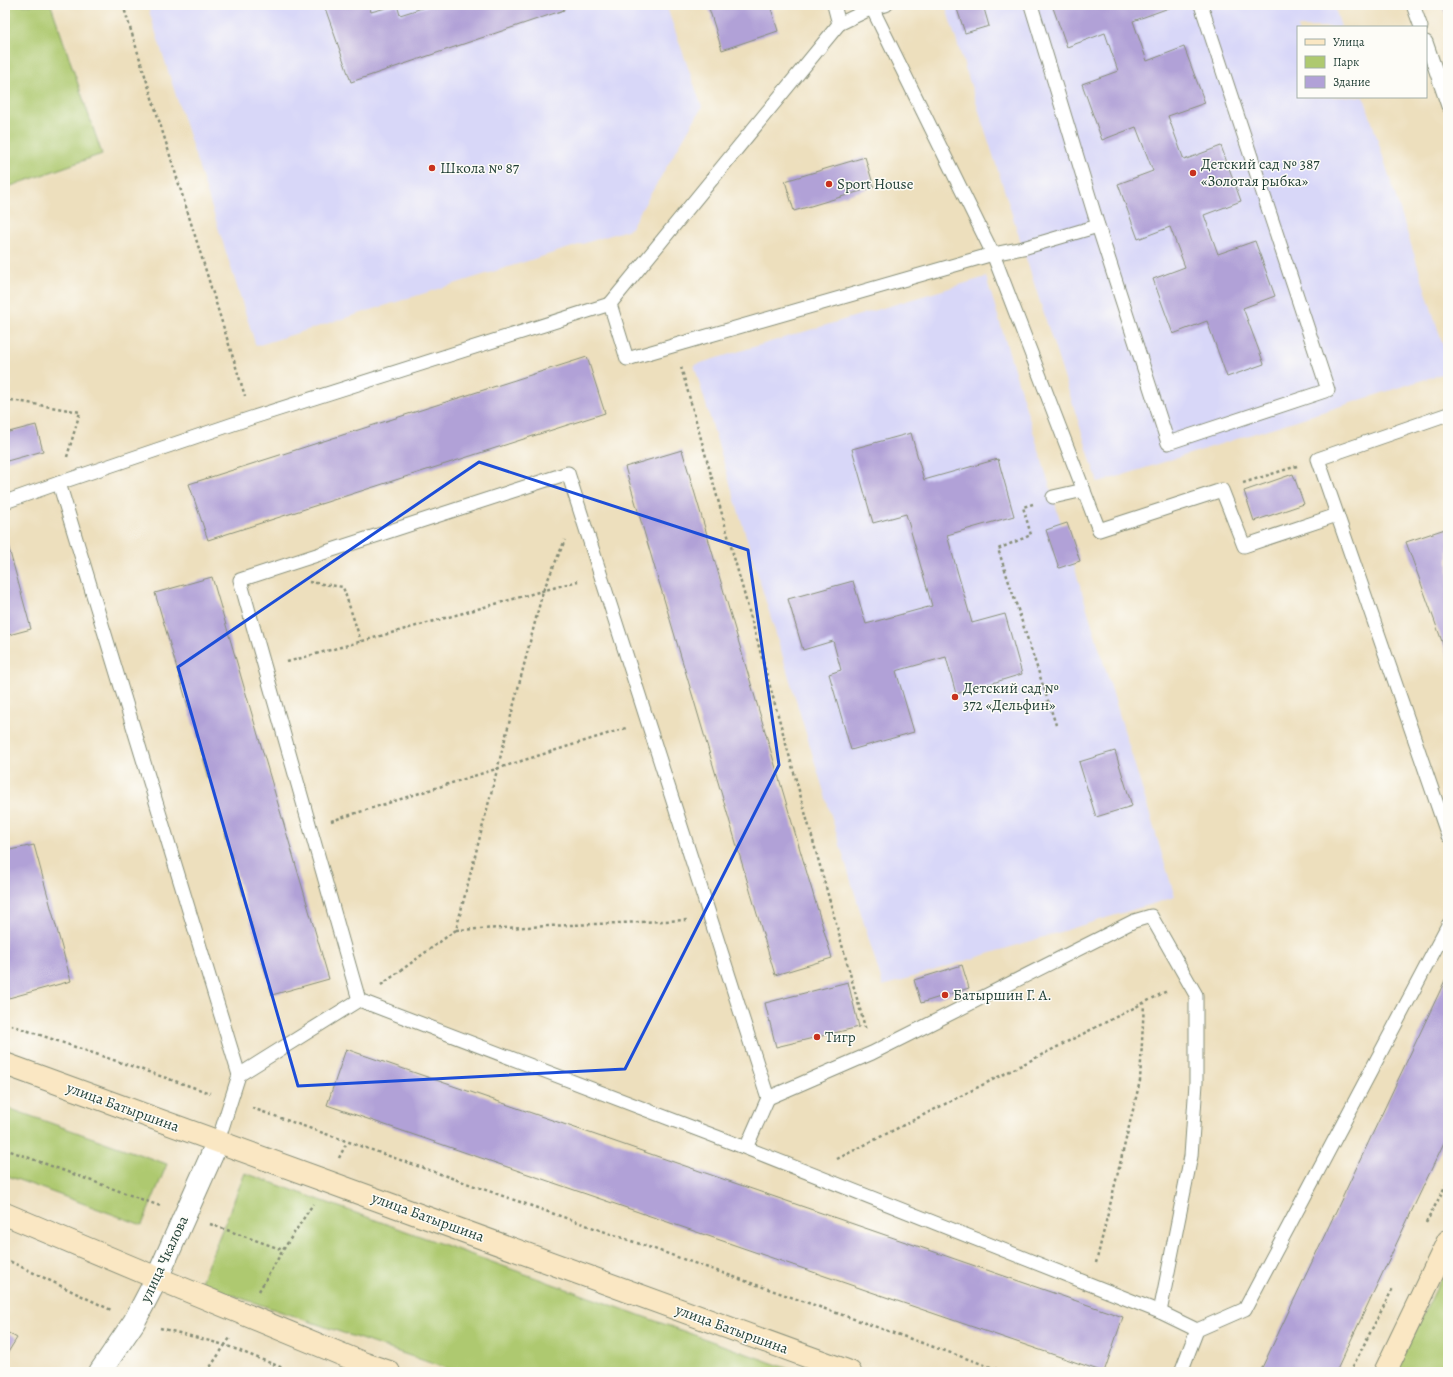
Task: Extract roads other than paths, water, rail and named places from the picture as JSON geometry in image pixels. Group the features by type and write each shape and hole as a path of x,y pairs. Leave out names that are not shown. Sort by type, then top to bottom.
{"street":[{"name":"улица Батыршина","path":"5,1064 850,1372"},
{"name":"улица Чкалова","path":"105,1370 134,1322 157,1278 218,1141"},
{"path":"5,1214 364,1368 389,1372"},
{"path":"1385,1372 1448,1241"}],"lane":[{"path":"834,5 840,24"},
{"path":"5,502 251,418 610,304 840,24 872,8 886,5"},
{"path":"1031,5 1098,226 1168,443 1328,390 1201,5"},
{"path":"1413,5 1421,26"},
{"path":"872,8 993,254 1100,530 1222,490 1244,546 1337,514"},
{"path":"1427,45 1448,106"},
{"path":"610,304 627,359 993,254 1023,248 1098,226"},
{"path":"1448,414 1318,459 1448,836"},
{"path":"359,1000 240,580 568,473 768,1098 746,1148"},
{"path":"59,483 239,1075 218,1141"},
{"path":"1053,497 1084,490"},
{"path":"768,1098 872,1053 1134,921 1151,916 1196,995 1196,1083 1192,1156 1160,1312"},
{"path":"1181,1372 1197,1330 1244,1309 1448,925"},
{"path":"239,1075 359,1000"},
{"path":"359,1000 746,1148 1091,1284 1160,1312 1197,1330"}],"place":[{"name":"Школа № 87","path":"432,168"},
{"name":"Детский сад № 387 «Золотая рыбка»","path":"1193,173"},
{"name":"Sport House","path":"829,184"},
{"name":"Детский сад № 372 «Дельфин»","path":"955,697"},
{"name":"Батыршин Г. А.","path":"945,995"},
{"name":"Тигр","path":"817,1037"}]}
